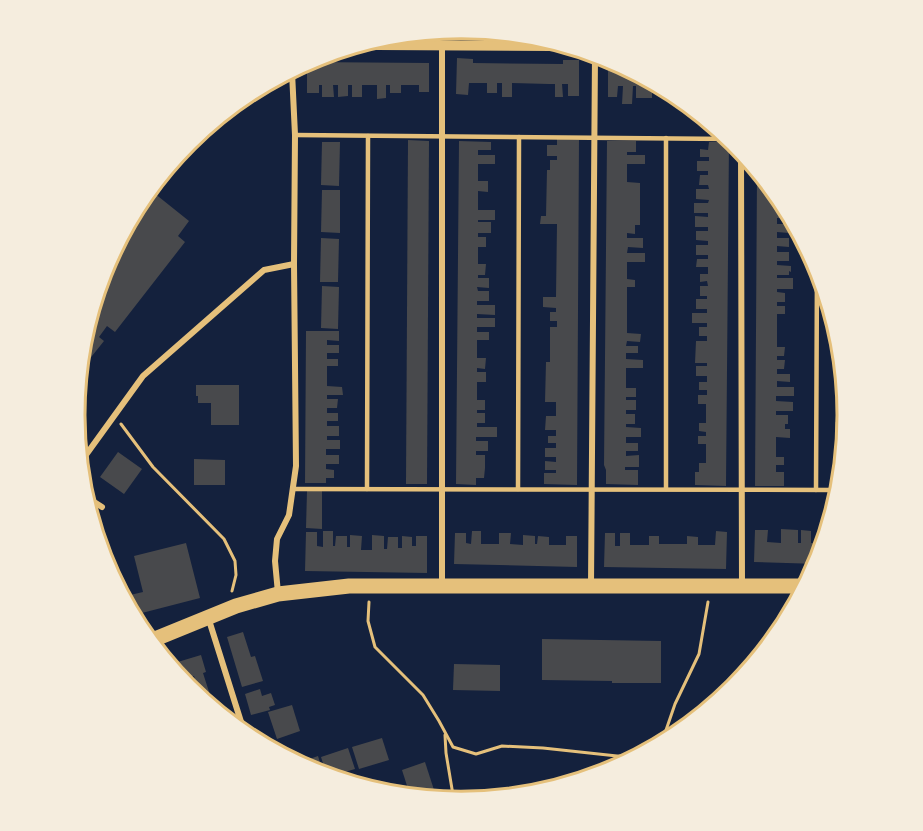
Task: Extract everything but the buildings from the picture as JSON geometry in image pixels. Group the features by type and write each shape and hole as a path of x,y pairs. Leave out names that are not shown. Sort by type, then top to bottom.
{"main road":[{"path":"157,638 236,606 278,594 318,589 369,585 797,586"}],"street":[{"path":"399,44 535,46"},
{"path":"442,46 442,586"},
{"path":"591,586 595,64"},
{"path":"278,594 275,561 277,539 289,515 296,466 295,135 292,79"},
{"path":"741,163 742,586"},
{"path":"87,454 143,376 264,270 294,264"},
{"path":"95,503 102,507"},
{"path":"208,617 241,720"}],"lane":[{"path":"295,135 716,138"},
{"path":"367,489 368,135"},
{"path":"518,489 519,137"},
{"path":"666,138 666,489"},
{"path":"816,490 817,291"},
{"path":"293,489 831,490"}],"path":[{"path":"115,416 153,467 224,539 235,561 236,575 232,588 236,606"},
{"path":"369,585 368,621 375,647 423,695 453,747 476,754 502,746 621,756"},
{"path":"665,733 675,704 699,654 711,586"},
{"path":"445,733 452,792"}]}
